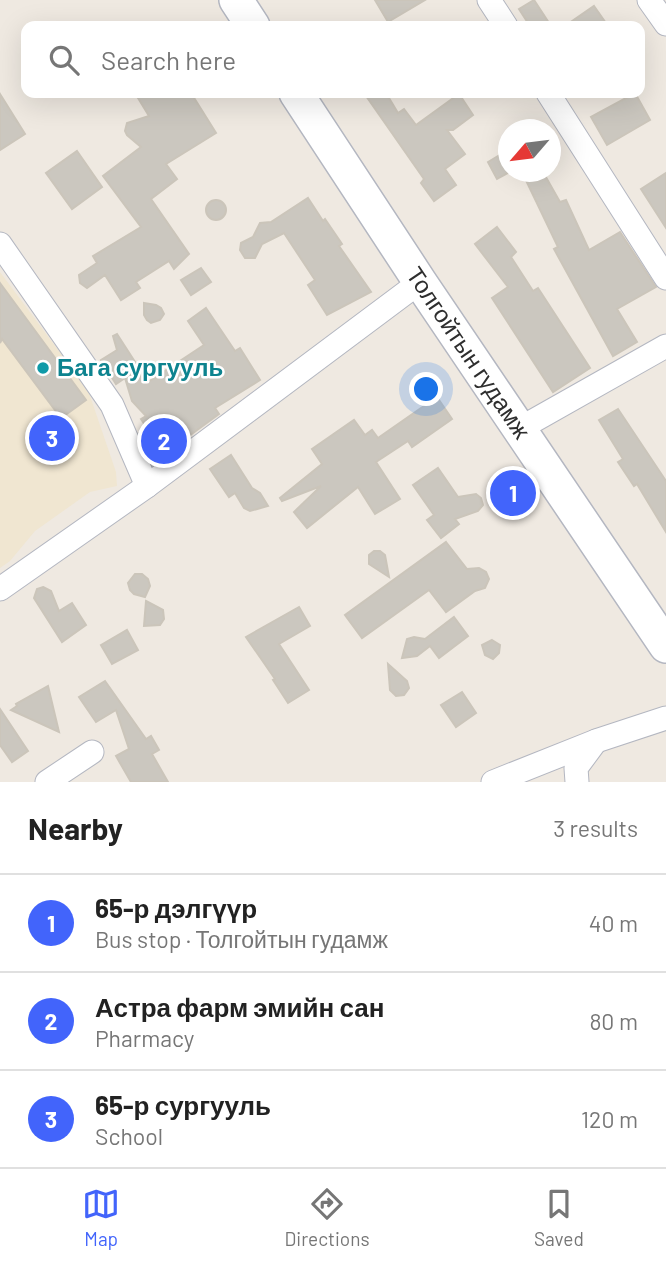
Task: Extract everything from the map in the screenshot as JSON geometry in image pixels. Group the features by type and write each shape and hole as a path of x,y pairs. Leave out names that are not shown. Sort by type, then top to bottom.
{"main road":[{"path":"236,0 250,21"},
{"name":"Толгойтын гудамж","path":"299,98 519,429 655,609 666,646"}],"street":[{"path":"489,0 503,21"},
{"path":"649,0 666,24"},
{"path":"551,98 666,278"},
{"path":"0,244 112,405 147,486"},
{"path":"0,589 147,486 420,282"},
{"path":"519,429 666,346"},
{"path":"493,782 596,741 666,718"},
{"path":"577,782 576,768 596,741"},
{"path":"47,782 92,752"}],"shaded area":[{"path":"0,272 88,390 116,472 117,486 90,492 35,531 10,561 0,568"}],"building":[{"path":"375,0 425,0 390,21"},
{"path":"534,0 548,21 527,21 519,9"},
{"path":"594,6 604,21 572,21"},
{"path":"0,94 25,134 0,150"},
{"path":"138,98 194,98 216,133 166,164 177,179 151,199 189,254 174,269 169,261 136,282 140,288 121,300 105,275 87,288 80,283 79,275 97,263 93,256 141,227 103,176 141,147 127,135 127,123 149,116"},
{"path":"367,98 389,98 398,113 404,109 416,125 453,98 462,98 473,115 453,130 447,130 465,154 445,169 456,185 434,201 421,183 424,179"},
{"path":"626,98 638,98 650,120 607,145 591,117"},
{"path":"77,151 102,187 72,209 46,173"},
{"path":"498,156 498,178 497,179 488,162"},
{"path":"666,173 666,228 641,189"},
{"path":"527,182 549,182 560,202 566,200 589,250 620,232 656,287 617,309 637,342 613,356 554,249 558,247"},
{"path":"308,198 342,244 339,246 371,292 327,315 308,285 315,280 284,233 262,244 255,258 245,258 240,250 241,243 253,237 260,223 271,222"},
{"path":"216,200 223,203 226,210 223,217 216,220 209,217 206,210 209,203"},
{"path":"497,227 516,252 511,257 533,291 538,288 590,368 553,392 492,298 508,287 475,244"},
{"path":"201,268 211,282 191,295 181,280"},
{"name":"Бага сургууль","path":"0,283 86,400 61,418 2,339 0,343"},
{"path":"144,303 161,308 164,314 160,320 151,323 147,320"},
{"path":"206,308 235,351 240,348 260,380 215,408 219,414 156,460 139,433 147,428 141,419 146,416 132,401 125,378 116,384 101,360 117,350 113,336 117,334 148,382 204,345 188,321"},
{"path":"437,397 452,419 412,447 408,441 376,462 400,499 375,514 358,487 307,528 294,512 321,486 282,501 280,498 322,464 312,449 354,420 365,435 372,430 378,438"},
{"path":"618,409 666,481 666,532 637,484 634,486 618,462 623,459 599,420"},
{"path":"231,455 252,488 260,493 268,506 250,511 244,508 235,493 229,497 210,469"},
{"path":"438,468 458,497 476,494 483,505 478,511 455,519 459,524 441,538 427,520 434,515 413,485"},
{"path":"446,542 467,569 479,568 486,572 489,579 485,588 475,591 446,612 429,590 362,638 345,615"},
{"path":"374,551 385,555 389,577 369,564 369,555"},
{"path":"135,574 142,574 148,579 150,586 145,597 130,590 128,583"},
{"path":"43,587 51,591 59,611 72,603 86,625 62,642 34,598 37,589"},
{"path":"146,601 163,610 164,619 160,625 144,626"},
{"path":"299,607 310,626 279,644 309,690 288,703 246,637"},
{"path":"454,617 468,636 439,658 430,646 417,656 402,658 407,639 425,639"},
{"path":"127,630 138,650 112,664 101,645"},
{"path":"492,640 500,645 499,653 493,659 485,655 482,645"},
{"path":"388,664 407,681 409,688 404,695 396,696 390,690"},
{"path":"105,681 146,739 151,736 159,750 152,754 168,782 131,782 116,756 129,749 116,710 96,722 79,697"},
{"path":"48,686 59,732 11,710 16,704"},
{"path":"462,692 476,713 456,727 441,705"},
{"path":"0,709 28,751 12,762 0,745"}],"place":[{"name":"Бага сургууль","path":"43,368"},
{"name":"65-р сургууль","path":"52,438"},
{"name":"Астра фарм эмийн сан","path":"164,441"},
{"name":"65-р дэлгүүр","path":"513,493"}]}
